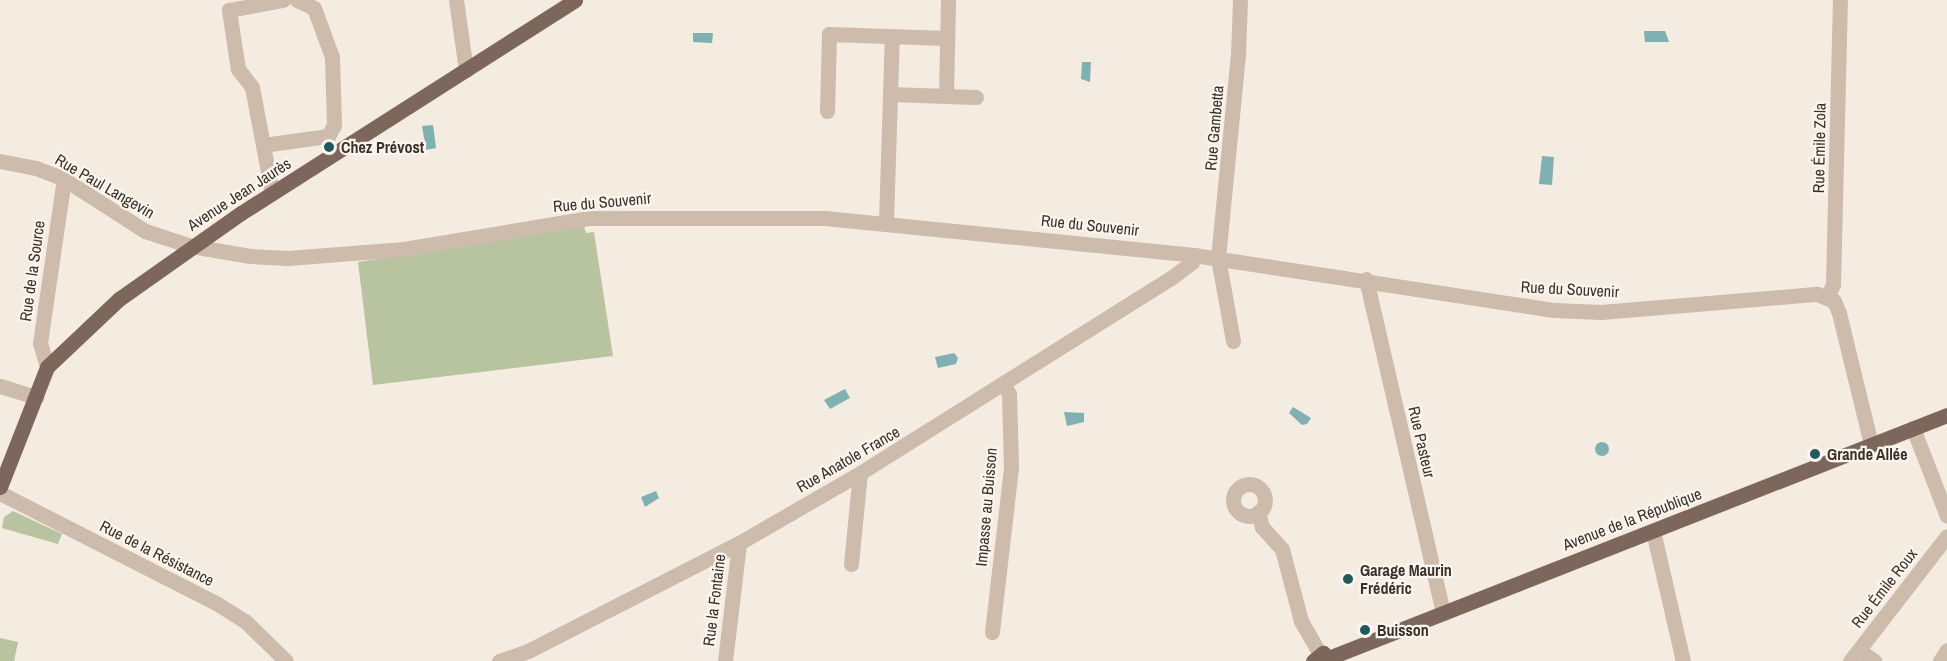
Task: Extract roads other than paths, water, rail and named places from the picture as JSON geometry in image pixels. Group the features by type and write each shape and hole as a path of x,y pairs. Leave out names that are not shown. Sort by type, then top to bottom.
{"main road":[{"name":"Avenue Jean Jaurès","path":"0,487 47,367 119,299 192,246 272,193 574,0"},
{"name":"Avenue de la République","path":"1324,658 1947,415"}],"street":[{"path":"272,193 252,87 238,69 229,10 283,0"},
{"path":"263,145 328,136 334,125 332,57 314,8 297,0"},
{"path":"456,0 466,70"},
{"path":"946,96 948,0"},
{"name":"Rue Gambetta","path":"1233,341 1218,258 1238,55 1239,0"},
{"name":"Rue Émile Zola","path":"1828,296 1833,284 1840,0"},
{"path":"826,111 829,34 947,38"},
{"path":"886,222 891,36"},
{"path":"890,94 976,98"},
{"name":"Rue Paul Langevin","path":"0,161 36,168 64,179 144,231 192,246"},
{"name":"Rue de la Source","path":"47,367 40,343 64,179"},
{"name":"Rue du Souvenir","path":"192,246 250,256 288,258 404,249 589,218 825,218 886,222 1194,255 1366,279 1502,303 1601,312 1828,296"},
{"name":"Rue Anatole France","path":"499,661 528,651 739,543 860,473 1004,385 1068,339 1171,278 1194,255"},
{"name":"Rue Pasteur","path":"1366,279 1443,612"},
{"path":"1828,296 1839,313 1871,444"},
{"name":"Impasse au Buisson","path":"992,632 1011,468 1008,394 1004,385"},
{"path":"0,386 36,397"},
{"path":"1913,428 1947,516"},
{"path":"850,564 860,473"},
{"name":"Rue de la Résistance","path":"0,493 216,603 246,622 286,661"},
{"path":"1258,512 1262,527 1282,549 1301,621 1324,658"},
{"path":"1653,531 1683,661"},
{"name":"Rue Émile Roux","path":"1854,655 1947,536"},
{"name":"Rue la Fontaine","path":"725,661 739,543"},
{"path":"1940,661 1947,650"},
{"path":"1854,655 1874,661"}],"water":[{"path":"1644,31 1665,31 1669,42 1645,42"},
{"path":"693,33 713,33 712,43 693,42"},
{"path":"1082,62 1091,62 1090,82 1081,79"},
{"path":"433,125 436,148 426,150 422,126"},
{"path":"1542,156 1554,157 1552,185 1539,184"},
{"path":"954,353 958,358 956,364 938,368 935,357"},
{"path":"845,389 850,398 830,409 824,400"},
{"path":"1293,407 1311,418 1307,424 1302,425 1289,413"},
{"path":"1064,412 1084,413 1084,422 1067,426"},
{"path":"1599,442 1605,442 1609,449 1605,456 1599,456 1595,452 1595,446"},
{"path":"656,491 659,498 645,507 641,497"}],"place":[{"name":"Chez Prévost","path":"329,147"},
{"name":"Grande Allée","path":"1815,454"},
{"name":"Garage Maurin Frédéric","path":"1348,579"},
{"name":"Buisson","path":"1365,630"}]}
